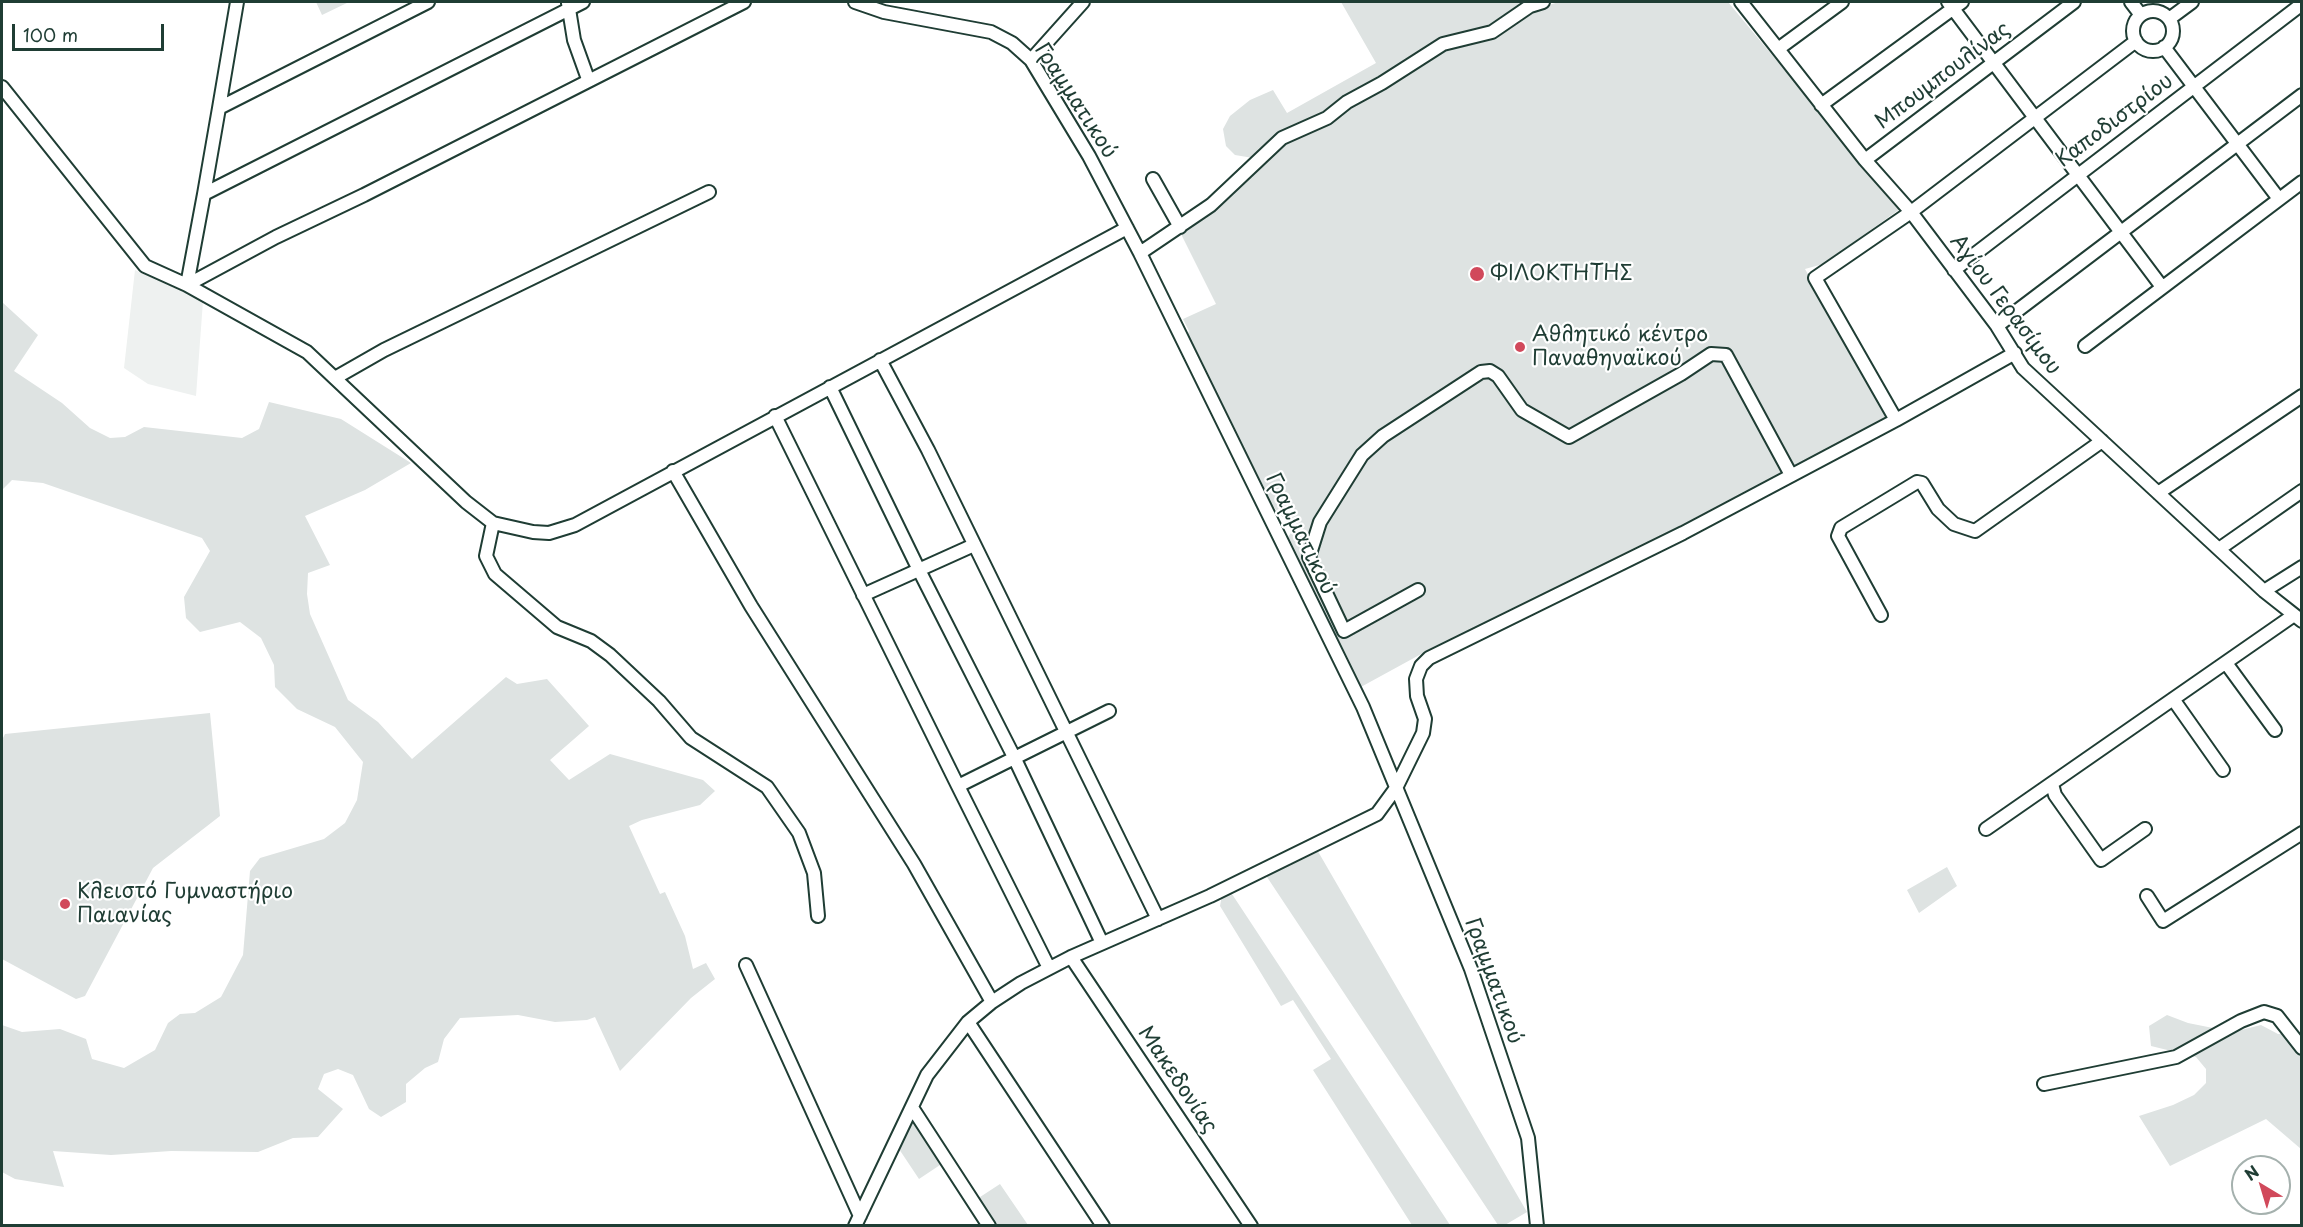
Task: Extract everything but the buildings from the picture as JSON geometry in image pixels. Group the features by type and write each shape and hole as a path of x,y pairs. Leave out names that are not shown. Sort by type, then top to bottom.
{"street":[{"path":"187,285 237,2"},
{"path":"219,108 428,2"},
{"path":"204,194 568,5 583,2"},
{"path":"187,285 588,79 744,2"},
{"name":"Γραμματικού","path":"855,2 884,12 992,32 1012,43 1031,60 1089,156 1140,253 1343,662 1396,788 1471,969 1528,1138 1537,1226"},
{"path":"1031,60 1083,2"},
{"path":"1140,253 1211,205 1282,138 1327,118 1347,102 1382,83 1443,44 1492,32 1530,6 1543,2"},
{"name":"Αγίου Γερασίμου","path":"1740,2 1865,160 1911,212 1997,326 2023,368 2264,591 2298,618"},
{"path":"1778,49 1842,2"},
{"name":"Μπουμπουλίνας","path":"1865,160 2074,2"},
{"path":"2131,2 2141,15"},
{"path":"2169,19 2192,2"},
{"path":"1821,105 1955,4 1994,63 2162,287"},
{"name":"Καποδιστρίου","path":"1954,270 2301,4"},
{"path":"568,5 588,79"},
{"path":"2156,11 2169,19 2172,32 2164,47 2156,50 2146,49 2136,41 2133,28 2141,15 2156,11"},
{"path":"1896,420 1815,278 1911,212 2136,41"},
{"path":"2164,47 2279,199"},
{"path":"2,87 145,266 187,285 308,352 466,502 493,523 549,532 575,525 1127,228"},
{"path":"1997,326 2301,95"},
{"path":"1153,179 1180,227"},
{"path":"2085,346 2301,182"},
{"path":"335,378 384,350 709,192"},
{"path":"858,1221 927,1075 968,1022 992,1002 1048,968 1158,919 1377,814 1396,788 1425,725 1424,711 1415,684 1418,670 1429,658 1683,533 1896,420 2015,353"},
{"path":"1418,590 1344,631 1309,557 1320,522 1362,455 1383,436 1481,372 1490,371 1498,376 1522,410 1569,437 1681,374 1711,354 1726,355 1791,475"},
{"path":"879,360 928,450 1158,919"},
{"path":"830,387 1014,757 1102,943"},
{"path":"2158,493 2301,396"},
{"path":"775,416 1048,968"},
{"path":"1881,615 1838,536 1840,528 1917,482 1922,483 1938,509 1954,524 1975,531 2102,441"},
{"path":"673,471 751,606 914,864 992,1002"},
{"path":"2220,549 2301,491"},
{"path":"493,523 486,556 495,574 557,627 591,641 610,655 659,701 691,738 767,787 799,833 814,873 818,916"},
{"path":"863,595 974,545"},
{"path":"2264,591 2301,567"},
{"path":"1986,829 2226,663 2298,618"},
{"path":"2226,663 2275,730"},
{"path":"2173,699 2223,770"},
{"path":"958,786 1109,711"},
{"path":"2052,784 2055,795 2101,860 2145,829"},
{"path":"2147,896 2163,921 2301,833"},
{"name":"Μακεδονίας","path":"1071,957 1251,1226"},
{"path":"746,965 858,1221"},
{"path":"2044,1084 2176,1057 2264,1011 2277,1016 2301,1048"},
{"path":"968,1022 1103,1226"},
{"path":"913,1108 989,1226"}],"shaded area":[{"path":"316,2 349,2 322,15"},
{"path":"1341,2 1537,2 1489,28 1439,43 1253,158 1235,155 1226,146 1223,129 1230,116 1250,100 1273,90 1287,113 1376,63"},
{"name":"Αθλητικό κέντρο Παναθηναϊκού","path":"1559,2 1728,2 1900,209 1823,264 1805,269 1885,408 1885,418 1637,549 1434,647 1359,688 1286,540 1295,527 1278,513 1258,484 1186,338 1189,331 1183,319 1216,304 1180,232 1277,145 1434,53 1532,10"},
{"path":"135,270 203,301 196,396 148,384 124,368"},
{"path":"2,302 38,335 14,371 62,403 90,428 110,438 125,437 144,427 242,438 259,429 269,402 341,419 411,463 365,490 305,516 330,565 308,573 307,594 310,614 348,700 378,722 412,759 506,677 517,684 547,679 589,726 550,760 569,780 610,754 703,780 715,791 700,805 642,820 629,826 660,894 665,892 685,936 693,969 706,963 715,979 691,998 620,1071 595,1017 587,1020 555,1022 518,1015 460,1018 444,1039 438,1062 425,1068 406,1084 406,1102 381,1117 369,1109 353,1075 338,1069 324,1074 318,1089 343,1109 318,1137 293,1138 258,1152 171,1151 111,1155 53,1151 64,1187 15,1179 2,1172 2,1025 22,1032 60,1029 86,1039 92,1059 124,1068 155,1050 168,1023 180,1014 195,1013 221,997 243,955 250,871 260,858 324,839 345,823 357,800 363,762 335,727 297,709 275,687 274,665 261,638 240,622 200,632 186,618 184,597 210,551 202,538 43,483 12,480 2,490"},
{"path":"210,713 220,816 153,868 85,996 76,999 2,959 2,740 5,734"},
{"path":"1316,848 1527,1212 1505,1225 1498,1225 1265,874"},
{"path":"1947,867 1957,886 1919,913 1907,890"},
{"path":"1230,891 1450,1225 1412,1225 1313,1070 1331,1059 1293,1000 1281,1006 1220,906 1222,895"},
{"path":"2167,1015 2188,1023 2233,1032 2261,1025 2278,1034 2301,1032 2301,1149 2266,1119 2170,1166 2139,1116 2173,1105 2194,1095 2206,1083 2206,1069 2196,1057 2151,1046 2149,1026"},
{"path":"915,1121 943,1163 919,1179 899,1149 911,1124"},
{"path":"1000,1184 1028,1225 994,1225 977,1199"}],"place":[{"name":"ΦΙΛΟΚΤΗΤΗΣ","path":"1477,274"},
{"name":"Αθλητικό κέντρο Παναθηναϊκού","path":"1520,347"},
{"name":"Κλειστό Γυμναστήριο Παιανίας","path":"65,904"}]}
